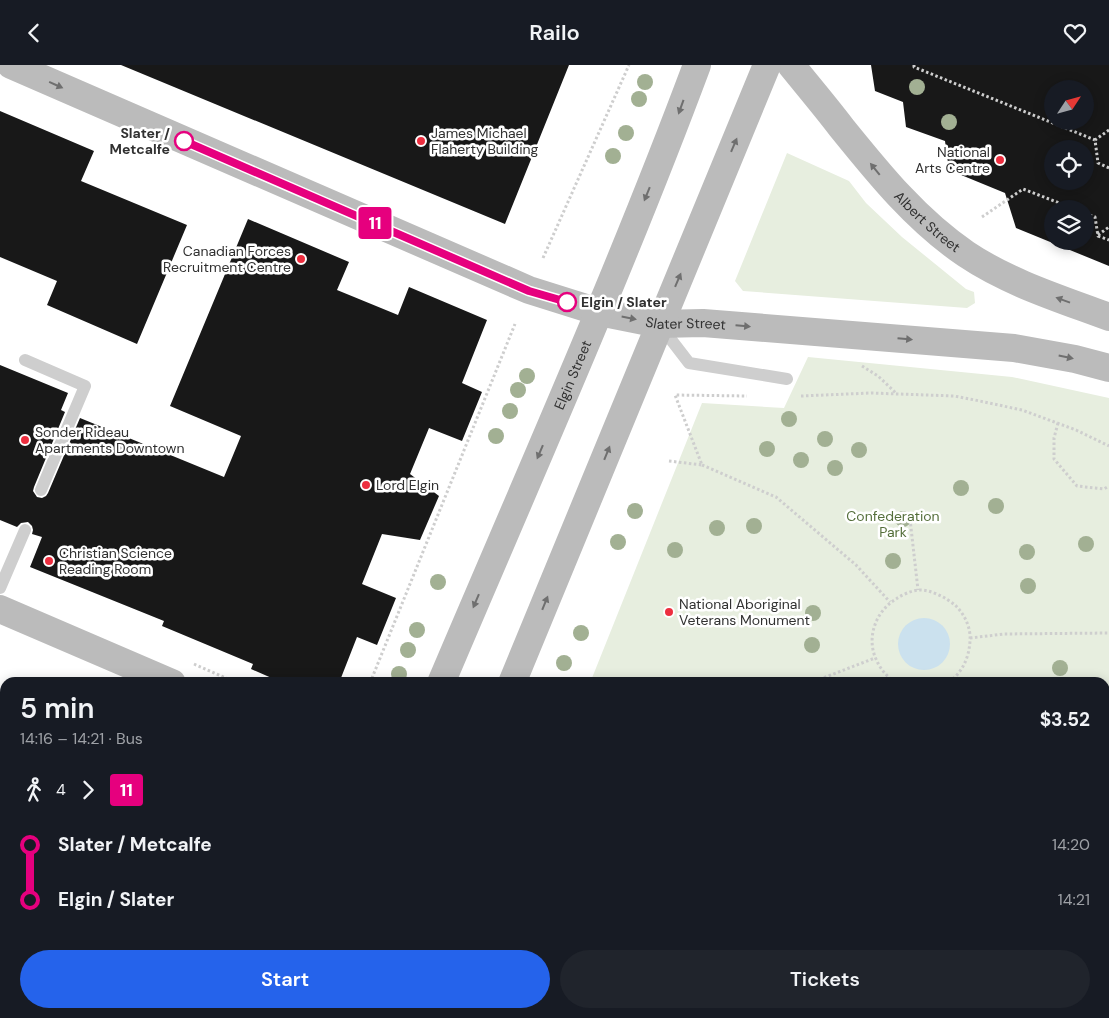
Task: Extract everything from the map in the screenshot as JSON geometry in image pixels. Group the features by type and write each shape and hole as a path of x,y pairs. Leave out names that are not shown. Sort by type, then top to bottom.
{"main road":[{"name":"Slater Street","path":"12,65 529,291 599,312 659,325 703,323 1014,348 1075,359 1109,368"},
{"name":"Elgin Street","path":"444,677 599,312 662,157 696,65"},
{"path":"514,677 767,65"},
{"name":"Albert Street","path":"791,65 892,190 943,237 992,270 1043,293 1109,317"},
{"path":"0,609 158,677"}],"lane":[{"path":"659,325 689,363 787,379"},
{"path":"25,360 85,386 41,490"},
{"path":"0,588 25,530"}],"path":[{"path":"543,258 629,65"},
{"path":"914,65 914,67 1095,140"},
{"path":"1095,140 1109,130"},
{"path":"1095,140 1098,163 1109,168"},
{"path":"982,217 1023,189 1052,200"},
{"path":"1094,217 1098,236"},
{"path":"1098,236 1109,227"},
{"path":"1098,236 1109,240"},
{"path":"372,677 515,324"},
{"path":"855,362 878,376 897,393 975,399 1022,410 1109,445"},
{"path":"675,395 702,465"},
{"path":"1058,423 1054,438 1054,459 1077,486 1104,489 1109,486"},
{"path":"669,461 702,465 776,497 856,565 890,603"},
{"path":"910,519 918,590"},
{"path":"889,677 875,658 872,643 874,628 880,614 890,603 918,590 934,593 948,600 960,610 967,623 970,638 969,654 962,668 954,677"},
{"path":"970,638 1004,634 1109,633"},
{"path":"826,677 875,658"}],"green space":[{"path":"787,153 849,181 866,203 902,237 966,289 974,292 975,303 967,308 743,291 735,281"},
{"name":"Confederation Park","path":"808,357 1012,377 1109,398 1109,677 592,677 702,403 784,408"}],"water":[{"path":"924,618 934,620 942,626 948,634 950,644 948,654 942,662 934,668 924,670 914,668 906,662 900,654 898,644 900,634 906,626 914,620"}],"building":[{"name":"James Michael Flaherty Building","path":"121,65 569,65 505,224"},
{"name":"National Arts Centre","path":"871,65 1109,65 1109,266 1070,250 1094,250 1094,200 1044,200 1044,239 1016,228 1005,193 949,170 945,141 906,127 903,102 875,91"},
{"path":"0,111 94,151 81,181 187,225 137,344 47,305 57,281 0,257"},
{"path":"248,219 349,262 337,290 398,315 409,287 487,320 462,383 482,392 462,441 429,428 410,474 439,496 420,540 382,534 362,584 396,598 377,645 357,637 341,677 269,677 251,669 253,664 162,626 164,621 30,567 42,537 32,534 32,526 28,522 21,523 17,527 0,520 0,365 68,393 61,410 65,412 34,487 33,491 37,497 42,498 48,493 80,418 224,477 241,436 170,406"}],"bus line":[{"name":"11","path":"184,141 529,291 567,302"}],"place":[{"name":"Slater / Metcalfe","path":"184,141"},
{"name":"James Michael Flaherty Building","path":"421,141"},
{"name":"National Arts Centre","path":"1000,160"},
{"name":"Canadian Forces Recruitment Centre","path":"301,259"},
{"name":"Elgin / Slater","path":"567,302"},
{"name":"Sonder Rideau Apartments Downtown","path":"25,440"},
{"name":"Lord Elgin","path":"366,485"},
{"name":"Christian Science Reading Room","path":"49,561"},
{"name":"National Aboriginal Veterans Monument","path":"669,612"}]}
